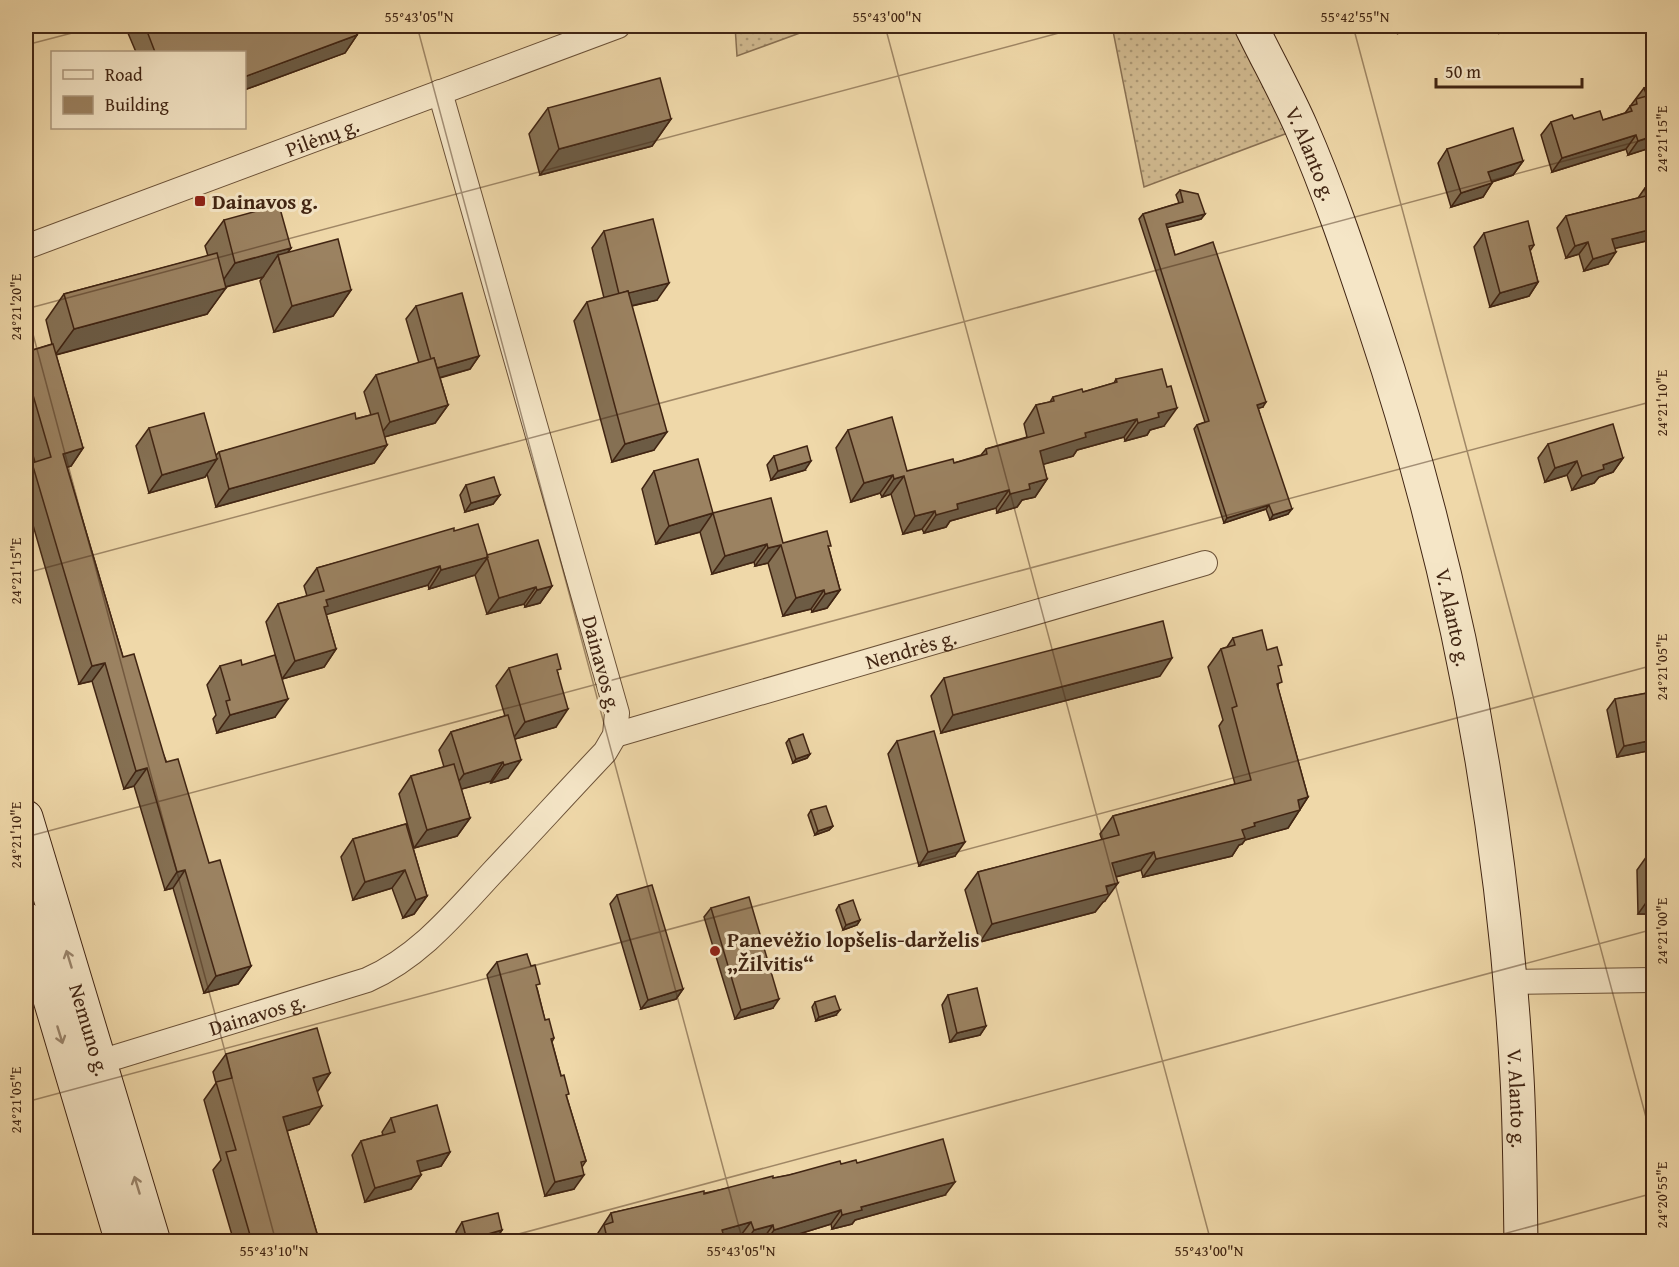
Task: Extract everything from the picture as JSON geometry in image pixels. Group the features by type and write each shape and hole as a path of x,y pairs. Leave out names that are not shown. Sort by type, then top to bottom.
{"main road":[{"name":"V. Alanto g.","path":"1251,26 1301,128 1352,259 1406,422 1433,525 1462,654 1482,766 1510,982 1517,1078 1521,1242"},
{"name":"Nemuno g.","path":"26,817 154,1242"},
{"name":"Nemuno g.","path":"26,919 122,1242"}],"street":[{"name":"Pilėnų g.","path":"26,248 618,26"},
{"name":"Dainavos g.","path":"100,1062 367,980 391,969 411,955 451,918 605,752 615,735 617,713 440,92"},
{"name":"Nendrės g.","path":"615,735 1205,564"},
{"path":"1510,982 1653,980"}],"shaded area":[{"path":"735,26 819,26 737,56"},
{"path":"1112,26 1251,26 1301,128 1144,187"}],"building":[{"path":"145,26 354,26 357,35 246,76 246,51 155,51"},
{"path":"660,78 671,119 559,149 548,108"},
{"path":"1653,85 1653,136 1638,141 1636,135 1562,158 1551,122 1572,115 1574,119 1600,111 1603,120 1632,111 1630,106 1637,104 1636,99 1647,96 1644,88"},
{"path":"1513,128 1523,161 1488,172 1492,183 1461,193 1447,149"},
{"path":"1653,186 1653,229 1612,239 1616,252 1593,259 1588,242 1575,246 1566,216 1646,196 1645,188"},
{"path":"1180,190 1198,194 1205,214 1166,224 1175,255 1213,242 1266,402 1257,405 1292,509 1273,515 1269,505 1227,518 1197,425 1209,421 1143,214 1183,202"},
{"path":"279,205 291,248 235,263 224,220"},
{"path":"653,219 669,283 619,294 604,231"},
{"path":"1528,221 1534,245 1529,246 1538,282 1500,293 1484,233"},
{"path":"338,239 351,290 292,306 278,255"},
{"path":"217,253 226,288 74,329 64,294"},
{"path":"628,291 667,432 625,444 587,302"},
{"path":"462,293 479,356 437,368 434,358 431,359 416,306"},
{"path":"53,344 83,448 63,454 123,657 134,654 166,762 178,759 209,863 220,860 251,966 216,976 185,870 177,872 147,768 136,771 105,663 92,666 32,463 51,457 26,371 26,352"},
{"path":"434,358 448,405 390,422 376,375"},
{"path":"1162,369 1167,387 1171,386 1177,408 1158,413 1159,417 1138,423 1137,419 1085,433 1086,437 1040,451 1047,479 1029,484 1030,489 1010,494 1009,490 957,504 958,509 936,515 935,511 915,516 904,476 894,479 893,475 864,483 848,430 892,417 907,471 953,459 954,463 987,454 986,449 1044,433 1036,405 1054,401 1053,397 1082,389 1083,392 1117,382 1116,379"},
{"path":"204,413 217,459 162,475 149,428"},
{"path":"355,413 356,419 378,413 387,445 229,489 219,452"},
{"path":"1613,424 1623,458 1603,465 1604,469 1582,476 1577,461 1555,468 1548,444"},
{"path":"807,446 811,461 778,471 774,456"},
{"path":"698,459 713,513 669,526 654,471"},
{"path":"494,477 500,495 471,503 466,485"},
{"path":"771,498 783,543 827,531 831,546 828,546 840,590 825,594 824,590 796,598 781,545 768,548 767,544 725,556 713,513"},
{"path":"478,524 488,557 441,570 440,566 326,600 328,606 324,607 336,649 295,661 278,604 324,591 317,568 454,528 454,531"},
{"path":"538,540 552,586 537,590 536,587 499,598 487,555"},
{"path":"1163,621 1172,658 953,715 944,678"},
{"path":"1262,630 1267,650 1277,647 1282,665 1278,666 1282,682 1277,684 1308,797 1298,800 1300,810 1254,823 1255,826 1242,830 1245,838 1156,859 1154,852 1112,863 1118,883 1106,886 1108,894 992,924 978,872 1119,835 1113,816 1251,780 1232,708 1237,706 1221,649 1235,645 1233,638"},
{"path":"557,654 561,669 557,670 568,709 525,722 509,668"},
{"path":"275,655 288,699 230,715 226,701 230,700 220,666 241,660 242,665"},
{"path":"1653,692 1653,740 1624,746 1615,699"},
{"path":"508,715 521,760 504,765 503,762 464,774 451,732"},
{"path":"934,731 965,842 928,852 897,741"},
{"path":"803,734 810,754 796,759 789,739"},
{"path":"454,764 470,818 427,830 411,776"},
{"path":"826,806 833,826 818,831 811,810"},
{"path":"406,824 427,896 416,900 405,870 365,882 353,839"},
{"path":"1647,856 1653,856 1653,900 1648,900"},
{"path":"652,885 683,989 648,1000 617,895"},
{"path":"749,897 779,999 741,1010 711,908"},
{"path":"853,900 860,920 846,925 839,905"},
{"path":"527,954 531,966 535,965 540,984 536,985 545,1020 549,1019 554,1038 551,1039 561,1076 564,1075 569,1094 566,1095 586,1161 581,1162 584,1175 555,1182 497,962"},
{"path":"977,988 986,1026 957,1033 948,995"},
{"path":"835,996 840,1010 819,1017 815,1002"},
{"path":"317,1028 330,1073 313,1078 322,1106 283,1117 318,1237 301,1242 252,1242 226,1152 236,1150 216,1082 232,1078 226,1054"},
{"path":"437,1105 450,1152 417,1161 421,1175 375,1188 361,1141 395,1132 391,1118"},
{"path":"943,1139 955,1182 861,1207 862,1210 842,1215 841,1210 774,1230 773,1225 754,1230 751,1222 722,1230 725,1240 720,1242 608,1242 604,1225 613,1222 611,1213 704,1191 704,1194 773,1176 773,1178 789,1175 840,1161 841,1164 856,1160 857,1163"},
{"path":"498,1213 502,1230 467,1240 462,1222"}],"place":[{"name":"Dainavos g.","path":"200,201"},
{"name":"Panevėžio lopšelis-darželis „Žilvitis“","path":"715,951"}]}
